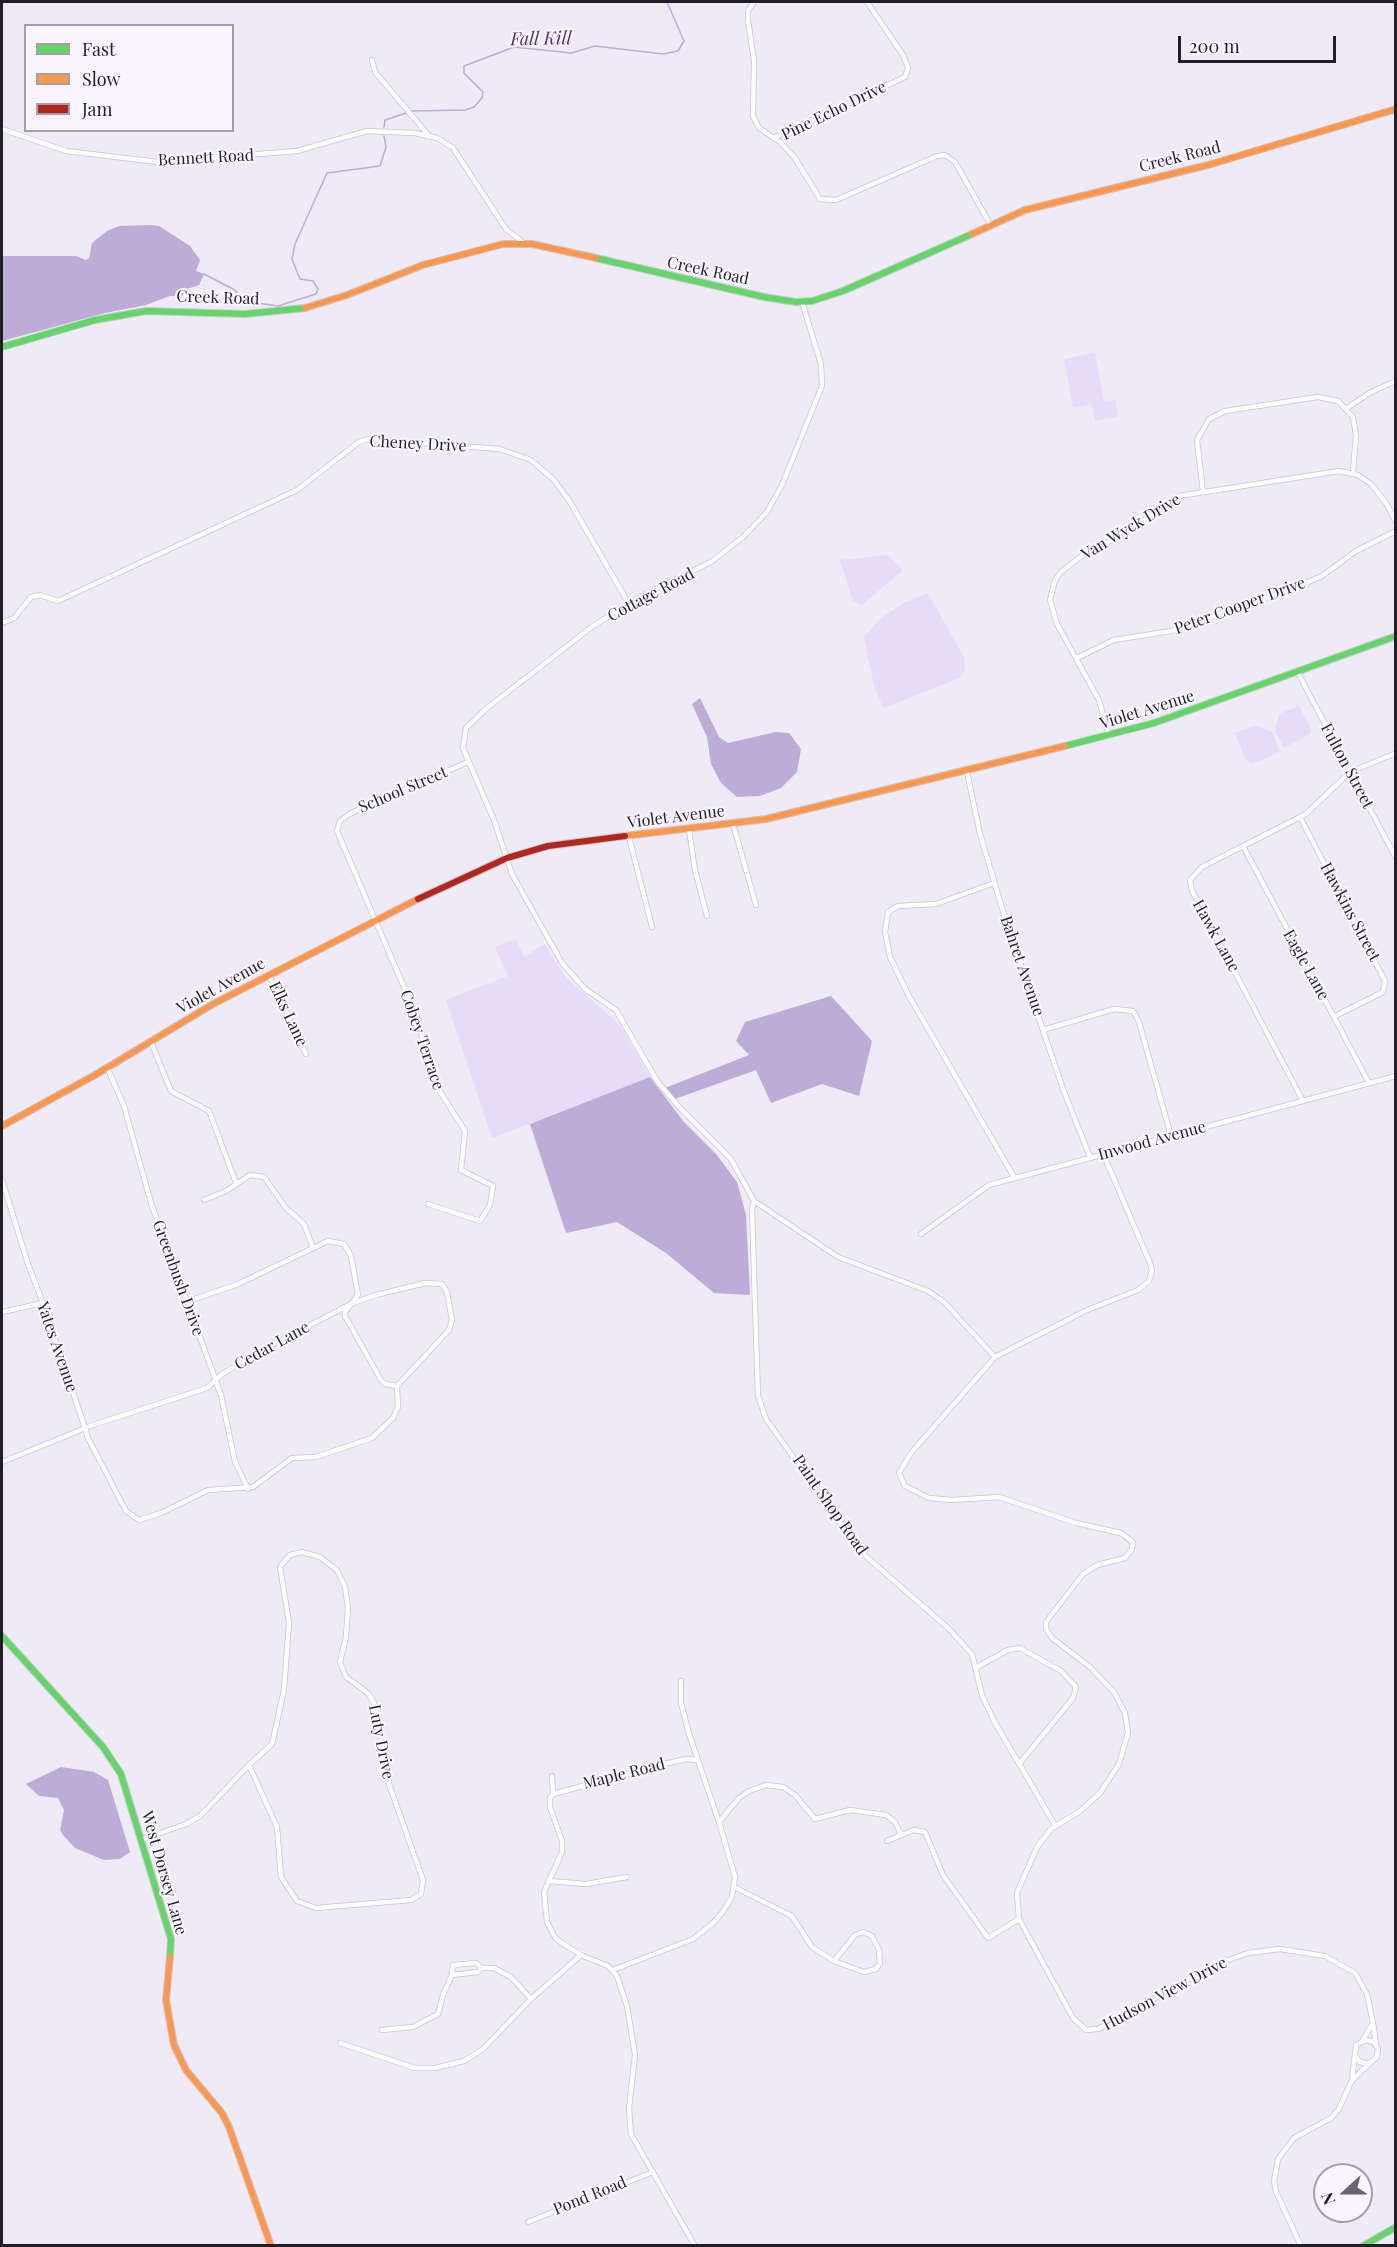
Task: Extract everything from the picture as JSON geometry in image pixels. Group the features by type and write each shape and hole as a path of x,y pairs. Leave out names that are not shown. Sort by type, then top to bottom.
{"main road":[{"name":"Creek Road","path":"2,347 95,320 146,311 245,314 298,310 347,295 434,262 486,247 525,244 567,250 646,272 802,302 834,295 990,224 1035,207 1208,165 1395,109"},
{"name":"Violet Avenue","path":"2,1126 151,1042 213,1004 465,876 507,858 548,846 733,824 808,810 967,772 1109,736 1298,674 1395,636"},
{"name":"West Dorsey Lane","path":"2,1636 116,1764 171,1939 166,2000 174,2045 181,2063 222,2113 229,2127 272,2246"},
{"path":"1363,2246 1395,2227"}],"street":[{"path":"754,2 748,11 754,60 753,116 759,128 775,137"},
{"name":"Pine Echo Drive","path":"867,2 883,23 906,62 908,68 905,77 775,137 795,158 824,201 836,200 937,156 949,156 971,188 990,224"},
{"path":"372,60 375,72 430,137 446,142 459,155 502,224 525,244"},
{"name":"Bennett Road","path":"2,129 66,152 158,162 297,151 376,131 430,137"},
{"name":"Cottage Road","path":"754,1201 731,1159 679,1107 657,1081 616,1010 568,973 512,874 494,820 468,762 463,740 472,722 594,626 629,604 711,562 748,532 774,501 814,410 822,381 820,359 802,302"},
{"path":"1347,408 1371,392 1395,381"},
{"path":"1203,492 1197,440 1202,427 1213,416 1226,411 1318,397 1333,399 1347,408 1353,417 1356,435 1353,473 1379,492 1395,522"},
{"name":"Cheney Drive","path":"2,623 14,618 31,597 40,595 58,601 297,490 359,442 368,440 500,449 531,460 554,480 570,502 629,604"},
{"name":"Van Wyck Drive","path":"1109,736 1099,700 1052,612 1051,589 1061,572 1080,557 1128,531 1172,499 1339,471 1353,473"},
{"name":"Peter Cooper Drive","path":"1077,658 1114,640 1171,631 1290,590 1322,576 1356,551 1395,531"},
{"name":"Fulton Street","path":"1298,674 1395,858"},
{"path":"1350,772 1395,753"},
{"name":"School Street","path":"375,921 338,837 337,826 351,813 468,762"},
{"name":"Bahret Avenue","path":"967,772 994,883 1043,1030 1090,1157"},
{"name":"Hawk Lane","path":"1303,1101 1190,885 1192,876 1202,867 1300,818 1318,805 1350,772"},
{"name":"Hawkins Street","path":"1300,818 1385,981 1383,992 1335,1016"},
{"path":"733,824 756,905"},
{"path":"689,830 695,870 707,916"},
{"path":"629,837 652,927"},
{"name":"Eagle Lane","path":"1243,846 1369,1083"},
{"path":"994,883 936,904 898,906 888,912 885,932 890,957 909,996 1014,1177"},
{"name":"Cobey Terrace","path":"375,921 418,1020 432,1079 465,1131 461,1170 492,1184 494,1191 490,1205 480,1221 428,1204"},
{"name":"Elks Lane","path":"269,975 306,1054"},
{"path":"1043,1030 1114,1009 1133,1011 1139,1022 1171,1136"},
{"path":"151,1042 171,1091 209,1111 236,1183"},
{"name":"Greenbush Drive","path":"107,1067 124,1106 151,1203 215,1380 235,1462 248,1489"},
{"path":"1393,1076 1395,1085"},
{"name":"Inwood Avenue","path":"921,1234 976,1192 1014,1177 1393,1076"},
{"name":"Hudson View Drive","path":"1103,1153 1150,1263 1150,1278 1138,1290 1085,1311 995,1356 904,1462 899,1473 902,1483 922,1496 937,1499 999,1497 1066,1520 1125,1534 1133,1546 1125,1558 1097,1565 1088,1570 1046,1622 1047,1632 1052,1638 1090,1667 1114,1692 1123,1707 1128,1726 1122,1755 1105,1786 1086,1807 1055,1825 1037,1847 1020,1882 1016,1898 1019,1919 1073,2018 1086,2030 1098,2029 1217,1964 1248,1953 1280,1949 1325,1956 1355,1973 1369,1998 1376,2045"},
{"path":"204,1200 226,1191 236,1183 255,1174 269,1180 286,1208 303,1224 313,1248"},
{"name":"Yates Avenue","path":"2,1180 85,1428 111,1485 126,1511 139,1520 208,1490 248,1489"},
{"path":"754,1201 838,1257 928,1292 944,1302 995,1356"},
{"name":"Paint Shop Road","path":"754,1201 752,1210 758,1396 766,1419 861,1552 954,1633 972,1654 985,1701 1055,1825"},
{"path":"186,1302 238,1284 313,1248 335,1240 349,1249 358,1295 345,1312 345,1316 381,1380 385,1384 397,1386 398,1407 393,1418 372,1438 316,1457 292,1458 248,1489"},
{"name":"Cedar Lane","path":"85,1428 207,1389 215,1380 252,1355 353,1303 432,1282 445,1286 452,1320 450,1330 397,1386"},
{"path":"2,1312 43,1304"},
{"path":"2,1461 85,1428"},
{"name":"Luty Drive","path":"141,1840 186,1824 200,1816 249,1765 272,1744 284,1690 289,1623 280,1567 290,1555 302,1552 310,1554 328,1563 342,1576 348,1604 346,1637 340,1662 342,1672 372,1698 388,1784 423,1880 421,1894 406,1902 382,1901 320,1909 297,1900 281,1877 277,1827 249,1765"},
{"path":"977,1667 1008,1650 1020,1648 1053,1665 1076,1687 1073,1698 1020,1763"},
{"path":"613,1970 681,1944 703,1932 722,1912 734,1887 730,1854 706,1779 696,1760 681,1703 681,1681"},
{"name":"Maple Road","path":"553,1794 664,1764 686,1759 696,1760"},
{"path":"552,1776 553,1794 550,1798 550,1807 562,1841 562,1852 543,1901 547,1922 556,1939 581,1955 613,1970 627,2006 634,2042 629,2126 694,2246"},
{"path":"719,1821 739,1798 749,1791 766,1785 778,1786 795,1795 815,1819 850,1810 886,1815 895,1822 901,1834"},
{"path":"887,1841 916,1830 927,1834 943,1875 988,1938 1019,1919"},
{"path":"549,1881 586,1884 627,1877"},
{"path":"734,1887 792,1916 812,1947 834,1960 867,1972 876,1969 881,1955 872,1936 863,1932 849,1941 834,1960"},
{"path":"340,2043 415,2068 452,2065 483,2049 531,1999 581,1955"},
{"path":"382,2030 413,2028 438,2014 442,1995 452,1975 453,1965 476,1963 482,1968 494,1968 511,1977 531,1999"},
{"path":"452,1975 478,1972 482,1968"},
{"path":"1301,2246 1276,2192 1274,2181 1278,2159 1294,2139 1331,2118 1352,2080 1354,2048 1363,2040 1373,2023"},
{"path":"1352,2080 1377,2057 1376,2045 1370,2040 1363,2040"},
{"path":"1355,2056 1360,2062 1369,2064"},
{"name":"Pond Road","path":"528,2222 652,2172"}],"shaded area":[{"path":"119,226 159,226 190,246 200,260 196,271 204,274 199,285 187,289 182,296 170,296 146,305 105,313 2,341 2,256 76,256 86,260 89,258 92,243 107,231"},
{"path":"1095,353 1104,401 1115,400 1118,417 1095,421 1092,404 1073,408 1064,359"},
{"path":"888,555 903,570 862,605 853,601 840,560"},
{"path":"928,593 965,659 965,670 960,678 883,708 874,685 864,637 879,620 902,604"},
{"path":"700,698 719,737 728,743 776,732 789,733 801,749 797,772 781,788 760,796 737,797 721,783 711,764 707,737 692,704"},
{"path":"1299,706 1311,729 1310,734 1284,748 1275,731 1279,714"},
{"path":"1255,725 1272,732 1280,752 1252,764 1246,760 1235,733"},
{"path":"516,939 524,957 545,944 566,978 620,1025 650,1077 492,1138 446,1000 508,976 495,947"},
{"path":"831,996 872,1041 859,1096 822,1084 771,1103 756,1070 675,1099 665,1088 749,1055 736,1041 745,1022"},
{"path":"650,1077 683,1121 716,1154 737,1182 746,1215 750,1295 714,1293 666,1253 617,1222 566,1233 530,1124"},
{"path":"61,1767 94,1772 108,1780 130,1852 120,1859 104,1860 75,1848 63,1835 60,1830 64,1810 58,1798 39,1796 26,1784"}],"waterway":[{"name":"Fall Kill","path":"410,111 465,110 474,107 482,98 483,92 464,73 464,66 514,47 571,53 595,46 663,54 678,51 684,41 667,2"},
{"name":"Fall Kill","path":"384,127 385,120 406,113"},
{"name":"Fall Kill","path":"204,274 235,290 243,301 278,306 316,294 318,289 313,281 300,279 292,259 295,244 327,173 380,166 386,147 384,136"}],"traffic: fast":[{"path":"596,258 764,297 796,302 812,301 843,291 972,234"},
{"path":"2,347 95,320 146,311 245,314 305,308"},
{"path":"1065,746 1154,723 1396,636"},
{"path":"2,1636 103,1747 121,1774 171,1939 170,1957"},
{"path":"1363,2246 1396,2227"}],"traffic: slow":[{"path":"972,234 1025,210 1208,165 1396,109"},
{"path":"305,308 347,295 423,265 503,244 532,244 596,258"},
{"path":"625,836 766,819 1065,746"},
{"path":"2,1126 95,1075 213,1004 418,899"},
{"path":"170,1957 166,2000 174,2045 186,2070 222,2113 229,2127 271,2246"}],"traffic: jam":[{"path":"418,899 507,858 548,846 625,836"}]}
